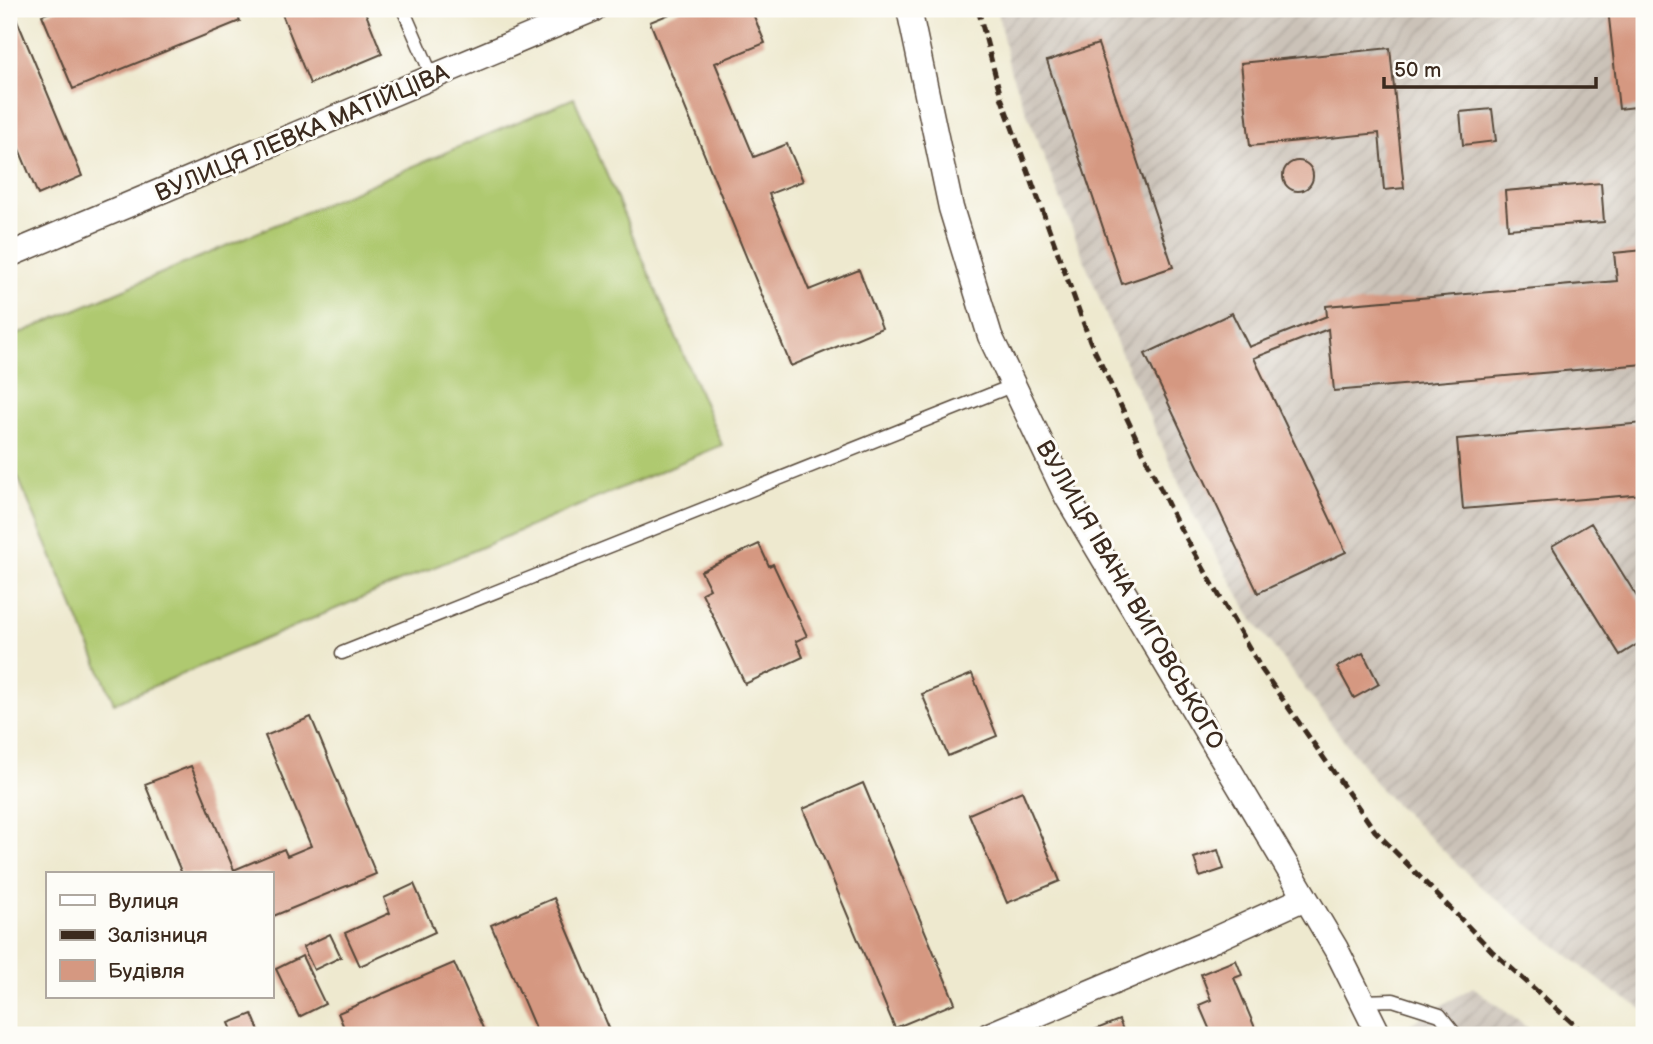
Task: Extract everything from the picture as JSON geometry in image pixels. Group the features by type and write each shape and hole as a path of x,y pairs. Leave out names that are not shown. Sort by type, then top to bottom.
{"street":[{"name":"ВУЛИЦЯ ЛЕВКА МАТІЙЦІВА","path":"9,255 594,9"},
{"name":"ВУЛИЦЯ ІВАНА ВИГОВСЬКОГО","path":"909,9 951,208 990,335 1067,496 1306,898 1379,1035"},
{"path":"989,1035 1306,898"}],"lane":[{"path":"403,9 433,78"},
{"path":"342,653 1014,385"},
{"path":"1363,1001 1393,1000 1440,1016 1455,1035"}],"shaded area":[{"path":"997,9 1644,9 1644,1010 1613,991 1482,888 1381,790 1253,620 1193,514 1118,346 1010,70"},
{"path":"1473,987 1537,1035 1393,1035 1393,1034"}],"green space":[{"path":"574,98 722,445 114,703 9,456 9,338"}],"building":[{"path":"59,9 235,9 240,21 73,89 42,15"},
{"path":"280,9 364,9 382,54 310,84"},
{"path":"682,9 751,9 765,43 715,63 754,157 787,144 803,181 769,194 809,290 859,270 882,328 791,366 650,22"},
{"path":"1608,9 1644,9 1644,106 1619,109"},
{"path":"17,20 82,176 38,195 9,125 9,23"},
{"path":"1098,44 1173,267 1122,284 1047,61"},
{"path":"1390,48 1404,188 1384,190 1379,133 1250,146 1241,63"},
{"path":"1492,109 1496,141 1463,145 1460,112"},
{"path":"1298,161 1309,165 1313,176 1309,187 1298,191 1287,187 1283,176 1287,165"},
{"path":"1601,183 1604,222 1508,229 1505,191"},
{"path":"1644,250 1644,364 1334,391 1328,329 1254,358 1346,552 1258,593 1145,354 1232,313 1249,347 1327,316 1326,306 1617,281 1614,253"},
{"path":"1644,423 1644,494 1463,509 1457,439"},
{"path":"1591,523 1644,608 1644,640 1620,655 1552,546"},
{"path":"759,544 769,566 773,564 807,636 796,641 803,657 745,684 702,593 710,589 701,571"},
{"path":"1363,653 1379,684 1354,698 1337,667"},
{"path":"972,674 997,736 948,756 922,694"},
{"path":"311,717 376,874 273,916 273,872 181,872 145,784 191,766 234,870 284,849 287,856 311,846 265,736"},
{"path":"863,783 955,1003 895,1028 803,809"},
{"path":"1022,791 1060,881 1007,903 969,814"},
{"path":"1218,850 1224,869 1200,877 1194,858"},
{"path":"414,884 435,932 360,966 345,933 390,913 384,898"},
{"path":"554,898 612,1035 538,1035 491,925"},
{"path":"330,934 341,957 314,970 303,947"},
{"path":"302,956 325,1004 299,1017 276,969"},
{"path":"1236,960 1242,975 1234,978 1258,1035 1212,1035 1199,1005 1211,1000 1201,974"},
{"path":"454,963 486,1035 347,1035 338,1013"},
{"path":"252,1014 261,1035 234,1035 229,1023"},
{"path":"1119,1020 1125,1035 1082,1035"},
{"path":"1431,1027 1435,1035 1417,1035"}],"railway":[{"path":"978,9 1001,97 1090,341 1175,519 1262,670 1375,831 1492,951 1586,1035"}]}
